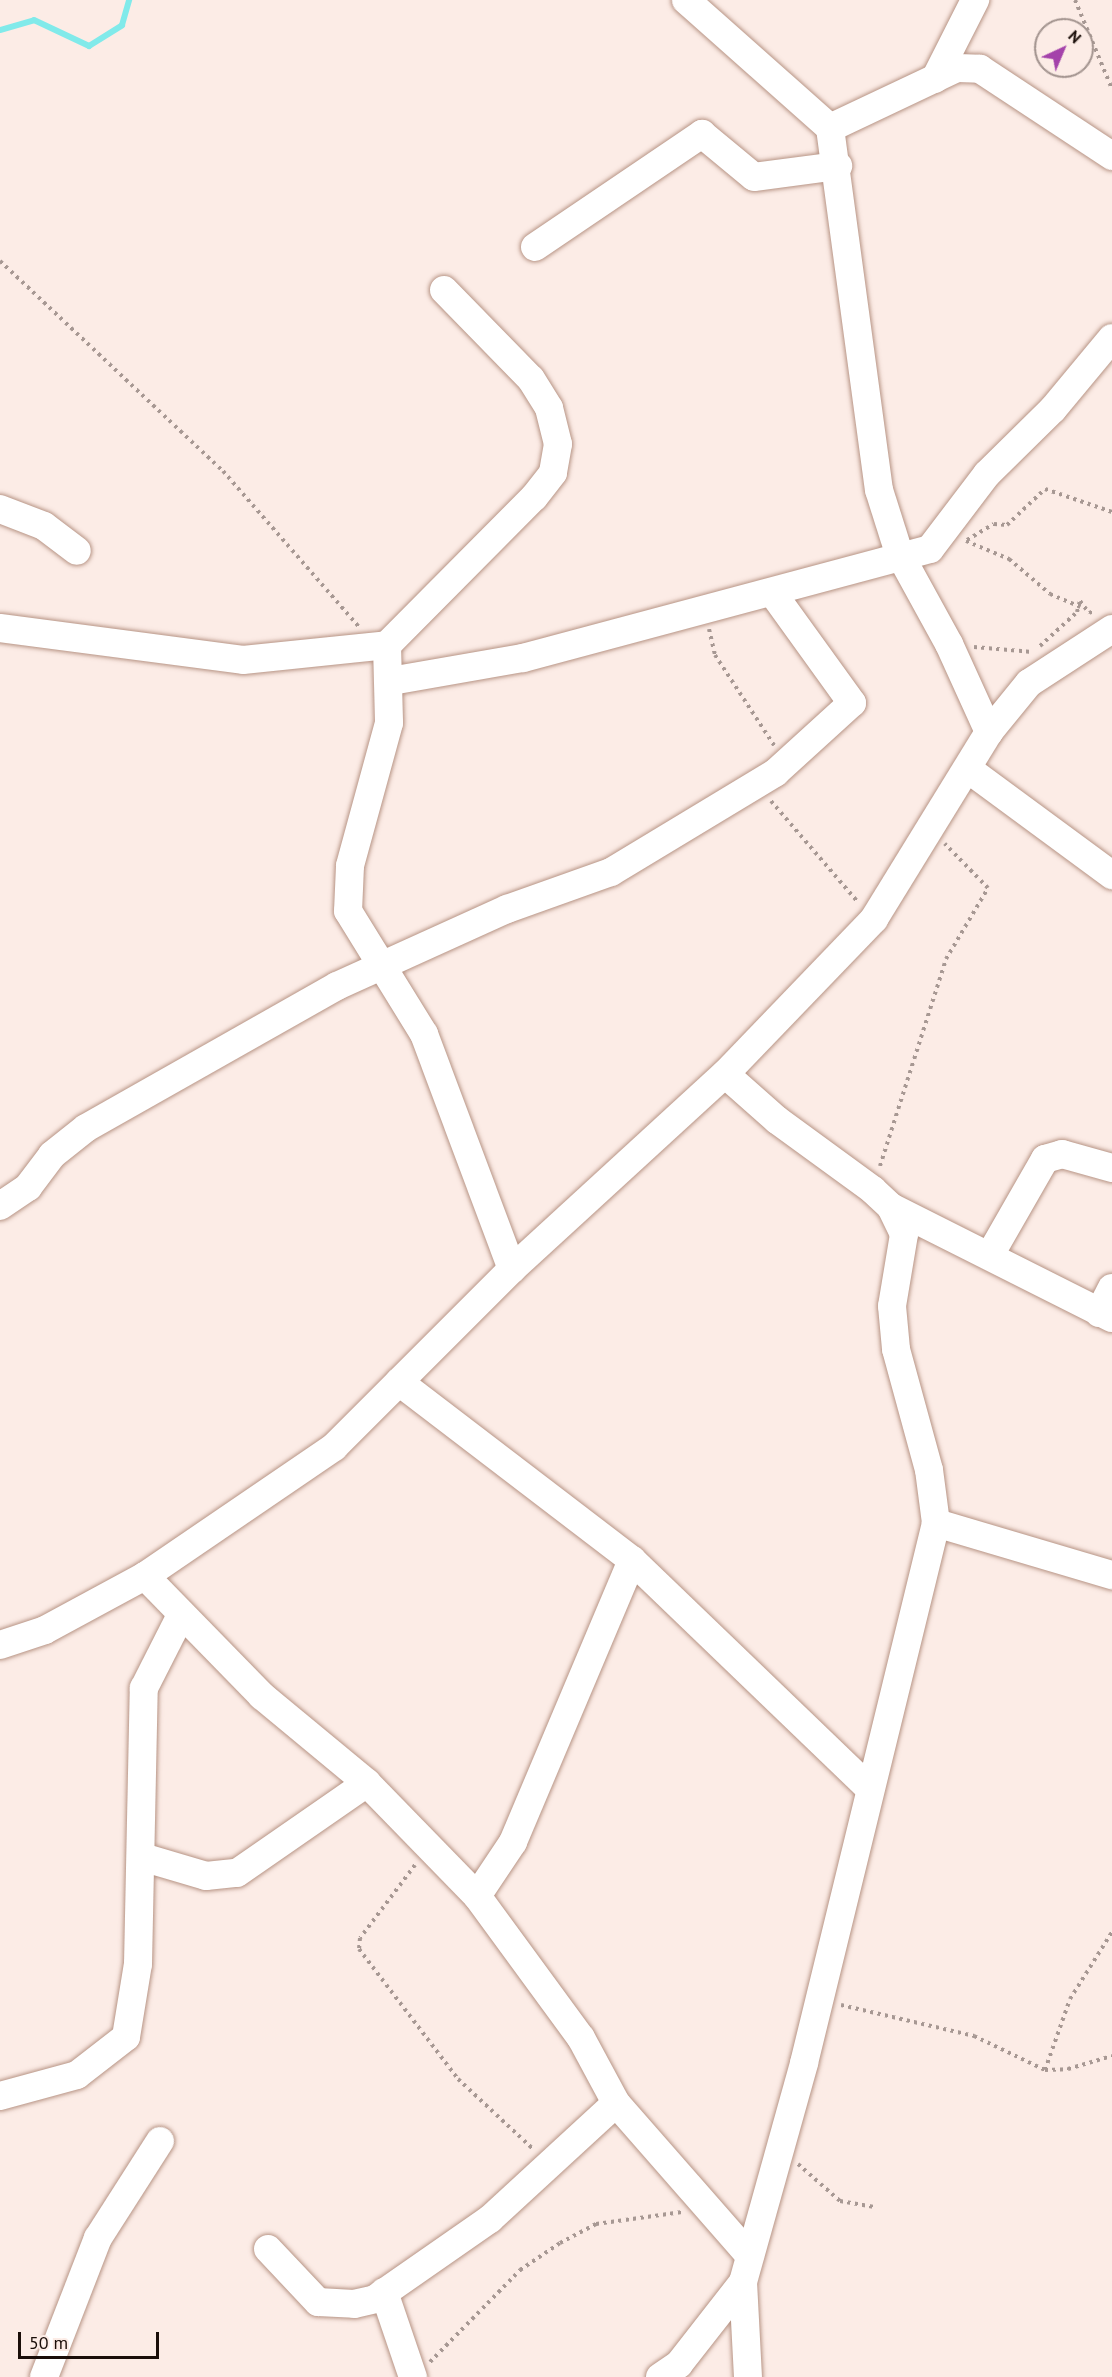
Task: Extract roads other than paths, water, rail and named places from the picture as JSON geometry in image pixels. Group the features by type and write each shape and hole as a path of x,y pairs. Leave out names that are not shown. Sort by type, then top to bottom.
{"street":[{"path":"686,0 830,129 838,166 879,490 899,553 949,644 978,752 1112,874"},
{"path":"934,79 975,0"},
{"path":"830,129 957,68 980,69 1112,156"},
{"path":"535,247 702,134 754,177 838,166"},
{"path":"0,628 243,660 382,648 534,497 554,473 558,444 549,408 531,379 444,290"},
{"path":"391,681 523,658 774,595 899,553 930,549 987,474 1053,409 1112,338"},
{"path":"0,509 44,526 77,551"},
{"path":"0,1206 86,1128 384,965 507,909 611,872 758,783 785,762 852,703 774,595"},
{"path":"0,1645 45,1630 145,1576 334,1447 512,1269 725,1074 874,919 978,752 1029,683 1108,618"},
{"path":"382,648 391,681 387,733 350,866 348,911 384,965 424,1034 512,1269"},
{"path":"978,752 1112,850"},
{"path":"725,1074 777,1120 882,1199 990,1255 1108,1306"},
{"path":"990,1255 1045,1159 1062,1155 1112,1168"},
{"path":"748,2377 746,2269 820,2000 868,1787 936,1523 929,1470 896,1349 892,1306 904,1234 882,1199"},
{"path":"399,1382 632,1560 868,1787"},
{"path":"936,1523 1112,1575"},
{"path":"477,1896 513,1842 632,1560"},
{"path":"145,1576 262,1696 367,1783 477,1896 581,2038 616,2103 706,2208 746,2269"},
{"path":"0,2096 76,2075 126,2037 138,1964 144,1688 181,1615"},
{"path":"142,1857 206,1876 237,1873 367,1783"},
{"path":"268,2249 311,2296 326,2305 354,2304 384,2292 490,2218 616,2103"},
{"path":"44,2377 98,2238 160,2141"},
{"path":"677,2373 746,2269"},
{"path":"384,2292 418,2373"}],"waterway":[{"path":"0,30 34,20 89,46 122,25 129,0"}]}
